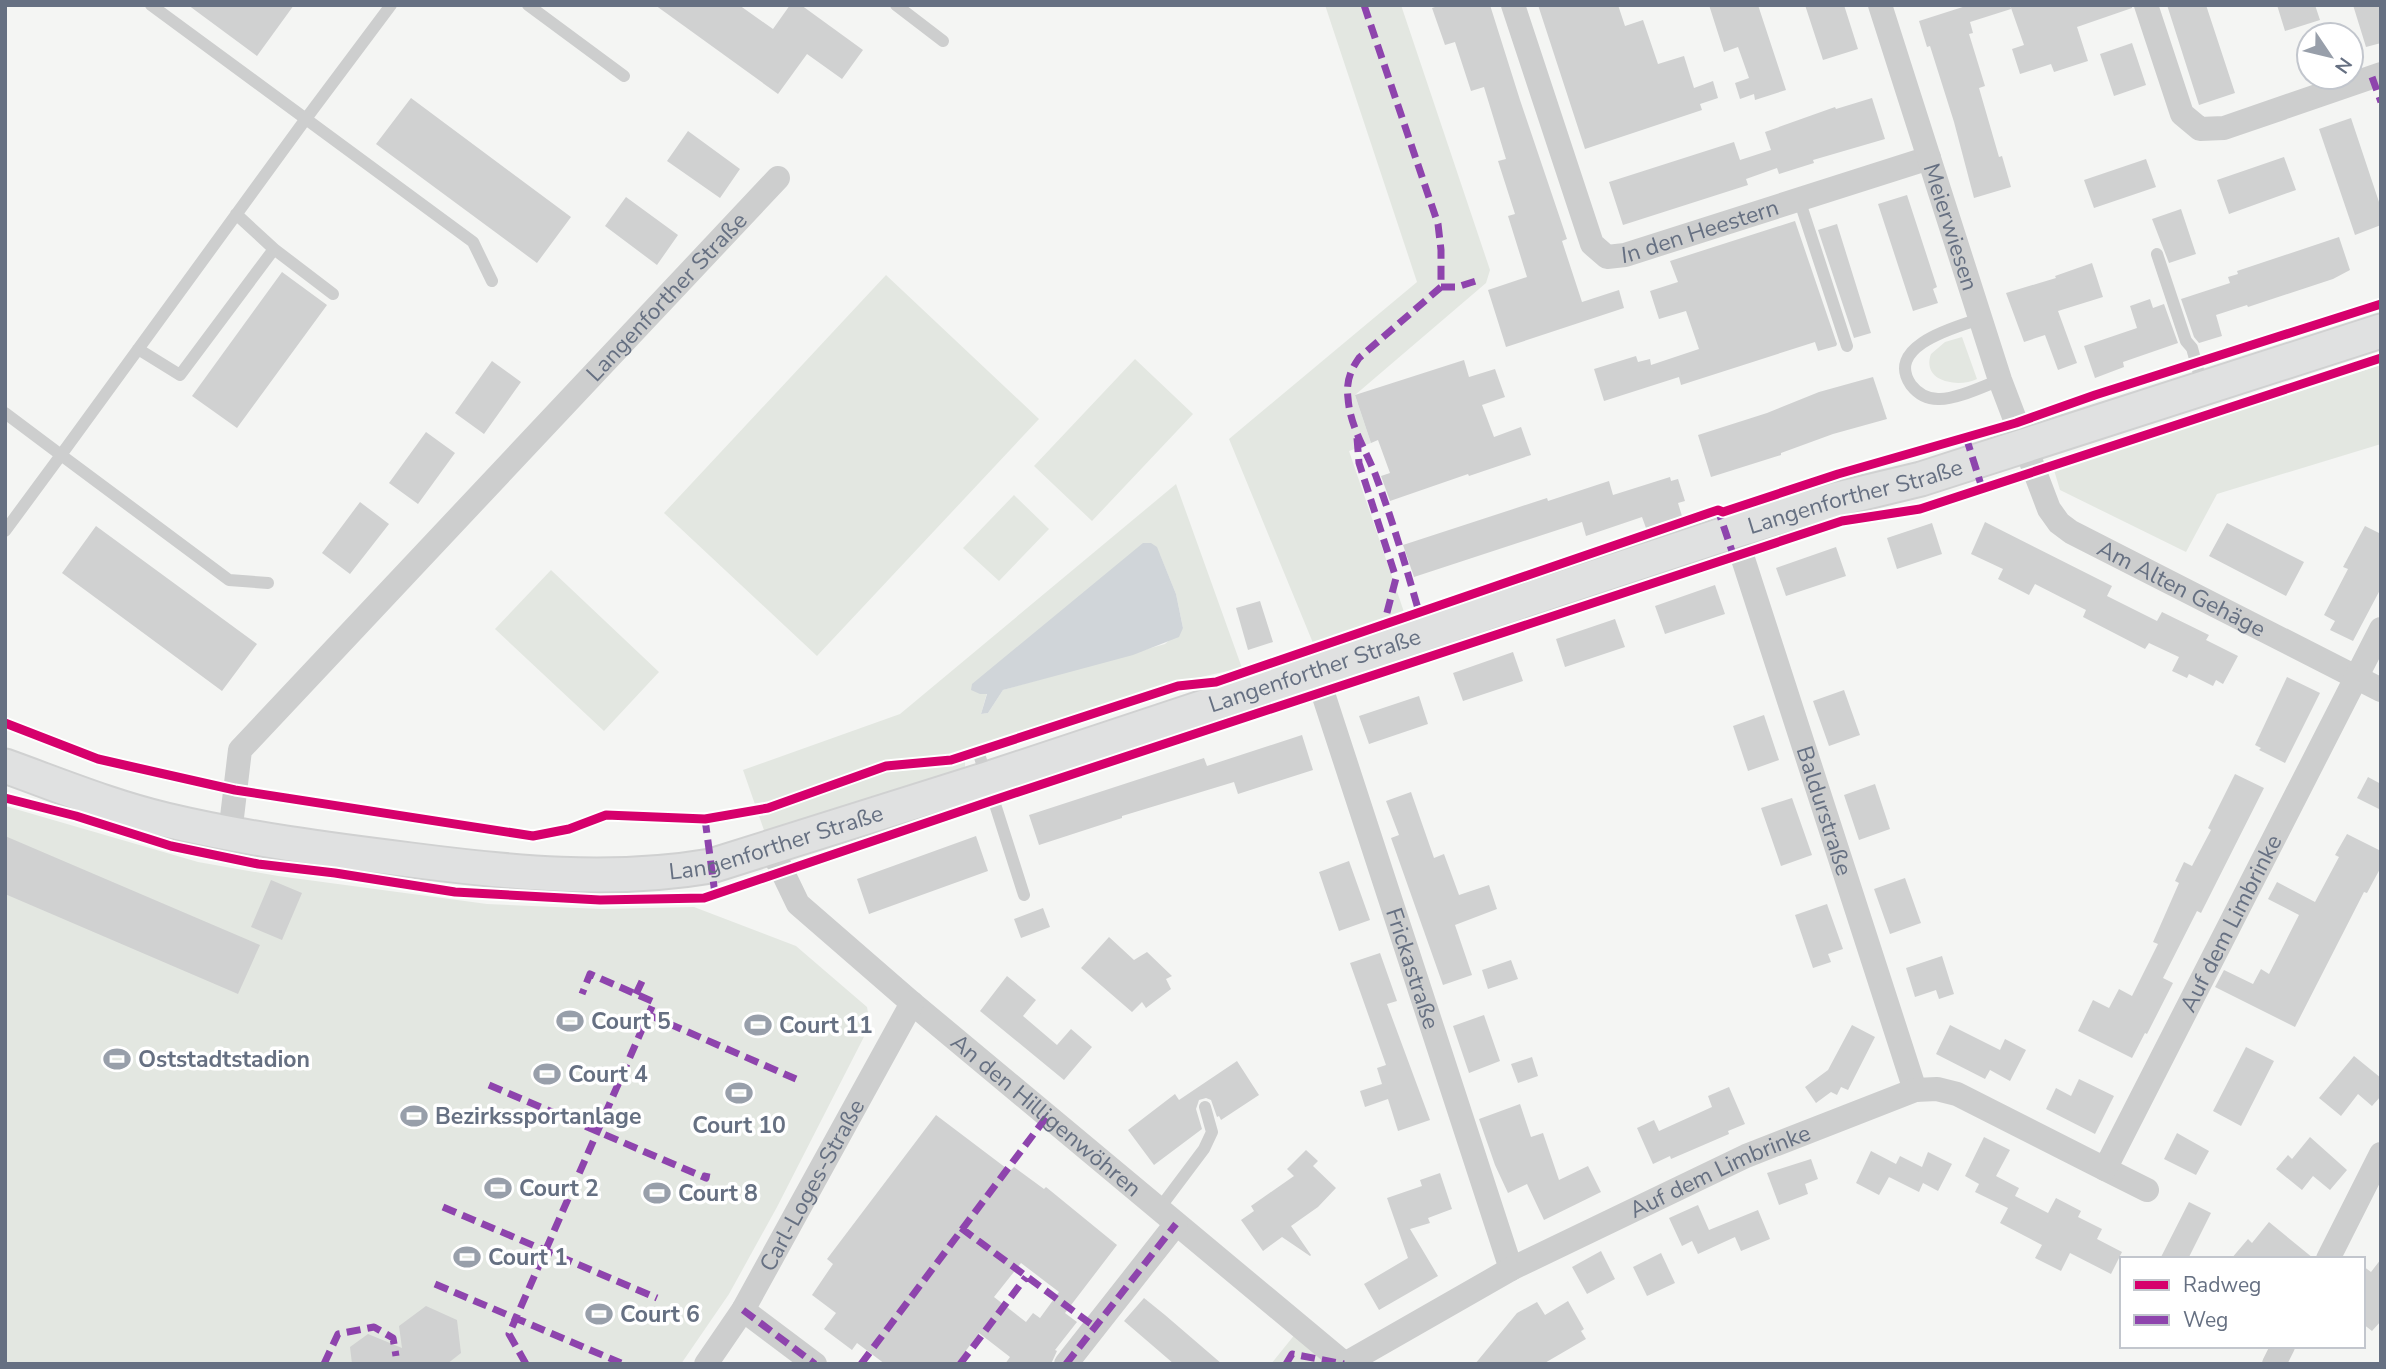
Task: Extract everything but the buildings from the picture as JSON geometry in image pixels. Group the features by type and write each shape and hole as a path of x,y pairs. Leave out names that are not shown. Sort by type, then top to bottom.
{"main road":[{"name":"Langenforther Straße","path":"5,766 87,796 163,819 230,834 495,871 567,876 674,872 711,866 771,848 983,765 1315,669 1734,531 1838,499 1921,479 2381,331"}],"street":[{"name":"In den Heestern","path":"1513,5 1592,244 1606,257 1625,255 1929,159"},
{"name":"Meierwiesen","path":"1880,5 2000,380 2026,445"},
{"path":"2146,5 2182,114 2200,129 2224,128 2381,74"},
{"name":"Langenforther Straße","path":"230,834 240,750 778,178"},
{"name":"Am Alten Gehäge","path":"2026,445 2049,509 2059,523 2071,532 2381,690"},
{"name":"Baldurstraße","path":"1734,531 1915,1090"},
{"name":"Auf dem Limbrinke","path":"2105,1169 2381,629"},
{"name":"Frickastraße","path":"1315,669 1511,1269"},
{"name":"An den Hilligenwöhren","path":"771,848 798,904 912,1003 1345,1364"},
{"name":"Carl-Loges-Straße","path":"706,1364 743,1310 912,1003"},
{"name":"Auf dem Limbrinke","path":"1345,1364 1511,1269 1746,1156 1915,1090 1937,1089 1957,1094 2147,1189"},
{"path":"2329,1257 2381,1154"},
{"path":"1066,1364 1168,1216"},
{"path":"743,1310 815,1364"},
{"path":"2274,1364 2282,1348"}],"lane":[{"path":"150,5 473,242 492,281"},
{"path":"5,531 391,5"},
{"path":"528,5 624,76"},
{"path":"896,5 943,41"},
{"path":"1799,199 1847,345"},
{"path":"236,214 274,249 333,293"},
{"path":"138,349 180,375 274,249"},
{"path":"2157,254 2186,341 2192,348 2203,388"},
{"path":"1980,319 1935,335 1916,347 1906,364 1907,379 1916,391 1926,397 1941,400 2000,380"},
{"path":"5,413 229,580 268,583"},
{"path":"983,765 1024,895"},
{"path":"1168,1216 1212,1132 1205,1107"}],"shaded area":[{"path":"1325,5 1401,5 1490,270 1486,283 1355,395 1371,443 1349,451 1404,612 1313,643 1229,439 1417,282"},
{"path":"886,275 1039,419 817,656 664,513"},
{"path":"1962,337 1977,379 1960,383 1936,377 1929,363 1931,354 1945,342"},
{"path":"1135,359 1193,414 1092,521 1034,466"},
{"path":"2381,365 2381,444 2217,494 2186,552 2060,490 2054,470"},
{"path":"1176,484 1242,668 1182,681 965,752 965,769 766,836 743,770 900,714","holes":["1160,555 1176,594 1183,628 1165,644 1003,690 988,713 981,714 987,693"]},
{"path":"1014,495 1049,529 999,581 963,548"},
{"path":"1143,543 1151,543 1157,547 1176,594 1183,628 1179,637 1133,655 1003,690 988,713 981,714 987,694 971,690 972,684"},
{"path":"551,570 659,672 604,731 495,629"},
{"name":"Bezirkssportanlage","path":"5,806 198,862 278,876 487,904 602,909 694,907 796,946 867,1007 870,1025 777,1207 729,1294 681,1364 5,1364"},
{"path":"1296,1333 1332,1364 1271,1364"}],"marked path":[{"path":"1364,5 1438,224 1441,250 1441,287 1359,358 1348,382 1352,419 1383,495 1419,612"},
{"path":"2372,77 2381,102"},
{"path":"1441,287 1457,287 1479,280"},
{"path":"1966,437 1982,488"},
{"path":"1357,438 1359,463 1396,578 1384,624"},
{"path":"1714,511 1718,510 1734,557"},
{"path":"705,819 715,894"},
{"path":"526,1364 509,1334 654,1002 590,974 582,994"},
{"path":"636,994 645,975"},
{"path":"649,1015 796,1079"},
{"path":"489,1085 706,1178 707,1173"},
{"path":"861,1364 1048,1115"},
{"path":"443,1207 657,1298"},
{"path":"1066,1364 1176,1224"},
{"path":"961,1228 1095,1327"},
{"path":"960,1364 1026,1277"},
{"path":"435,1284 621,1363"},
{"path":"743,1310 815,1364"},
{"path":"324,1364 338,1334 374,1327 393,1338 396,1356"},
{"path":"1286,1364 1292,1354 1344,1364"}],"cycle path":[{"path":"5,723 98,759 235,790 533,836 569,829 606,815 705,819 768,808 886,766 951,760 1178,686 1216,682 1718,510 1723,512 1838,474 2016,423 2095,395 2381,304"},
{"path":"5,798 76,816 171,846 258,864 455,892 600,900 704,898 1842,521 1920,509 2381,358"}],"place":[{"name":"Court 5","path":"570,1021"},
{"name":"Court 11","path":"758,1025"},
{"name":"Oststadtstadion","path":"117,1059"},
{"name":"Court 4","path":"547,1074"},
{"name":"Court 10","path":"739,1093"},
{"name":"Bezirkssportanlage","path":"414,1116"},
{"name":"Court 2","path":"498,1188"},
{"name":"Court 8","path":"657,1193"},
{"name":"Court 1","path":"467,1257"},
{"name":"Court 6","path":"599,1314"}]}
